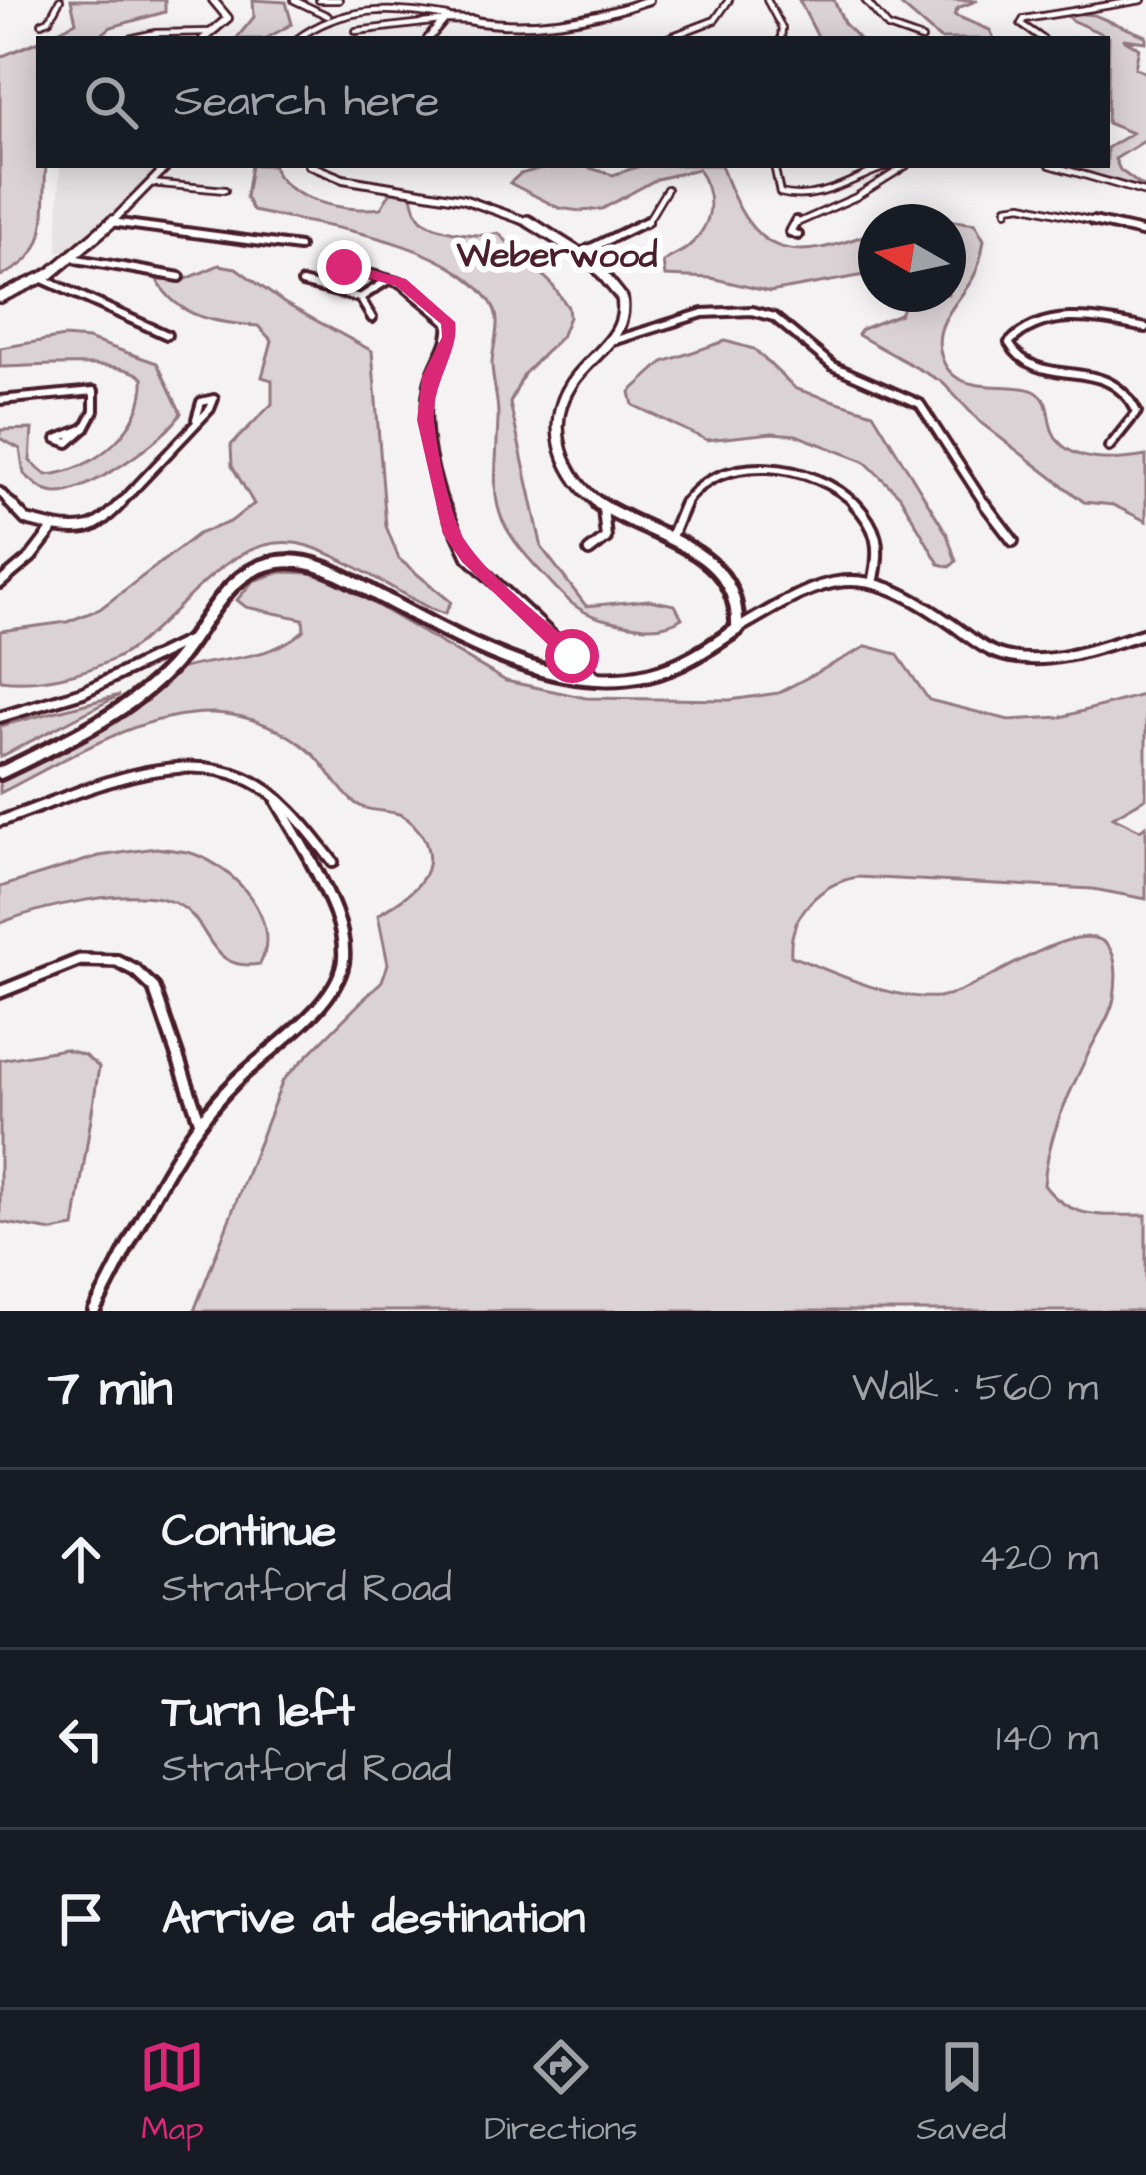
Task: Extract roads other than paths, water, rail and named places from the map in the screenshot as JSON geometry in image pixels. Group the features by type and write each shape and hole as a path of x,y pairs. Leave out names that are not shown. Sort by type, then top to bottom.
{"street":[{"path":"42,23 49,20 60,0"},
{"path":"207,36 228,18 215,2 227,0"},
{"path":"294,0 330,16"},
{"path":"319,0 339,0"},
{"path":"301,36 330,16 398,8 496,23 619,10 650,0"},
{"path":"673,36 715,20 729,0"},
{"path":"767,0 782,28 781,36"},
{"path":"865,0 888,27 914,36"},
{"path":"1039,36 1022,24 1024,19 1142,0"},
{"path":"356,31 451,18"},
{"path":"430,36 440,21"},
{"path":"142,36 212,32"},
{"path":"0,297 45,280 76,259 165,168"},
{"path":"316,168 340,179 432,191 524,219 580,254 615,284 624,304 616,340"},
{"path":"775,168 780,193 798,197 824,193 884,168"},
{"path":"798,235 790,232 797,220 856,197 902,168"},
{"path":"1060,168 1146,193"},
{"path":"150,183 225,190"},
{"path":"580,254 646,225 667,189"},
{"path":"1007,211 1007,207 1022,205 1146,233"},
{"path":"111,222 299,248"},
{"path":"76,259 180,277"},
{"path":"344,267 412,289 451,329 430,377 426,420 452,534 468,557 599,680"},
{"path":"360,298 389,279"},
{"path":"45,280 167,335"},
{"path":"302,283 360,298 372,318"},
{"path":"737,629 739,605 732,580 718,566 602,504 580,488 566,468 559,424 571,383 616,340 703,313 752,311 774,317 820,358 920,404 957,467 1013,541"},
{"path":"1109,447 1137,412 1132,397 1104,376 1026,364 1014,357 1009,343 1027,324 1042,322 1106,320 1146,328"},
{"path":"0,400 94,391 94,411 85,428"},
{"path":"0,492 26,520 80,532 99,526 196,419"},
{"path":"670,539 680,510 697,487 716,476 733,471 806,475 842,489 871,524 880,548 874,579"},
{"path":"589,551 606,538 602,504"},
{"path":"0,583 31,557 54,527"},
{"path":"0,773 140,694 195,638 236,579 249,569 291,561 332,570 502,658 558,677 599,680 663,674 710,652 737,629 815,584 834,578 874,579 1003,656 1085,651 1146,633"},
{"path":"0,717 83,692 195,638"},
{"path":"0,821 179,768 231,772 278,802 333,862"},
{"path":"94,1311 201,1124 230,1087 327,994 342,965 337,926 278,802"},
{"path":"0,992 97,956 116,958 139,970 164,1011 201,1124"}],"district":[{"name":"Weberwood","path":"557,255"}]}
